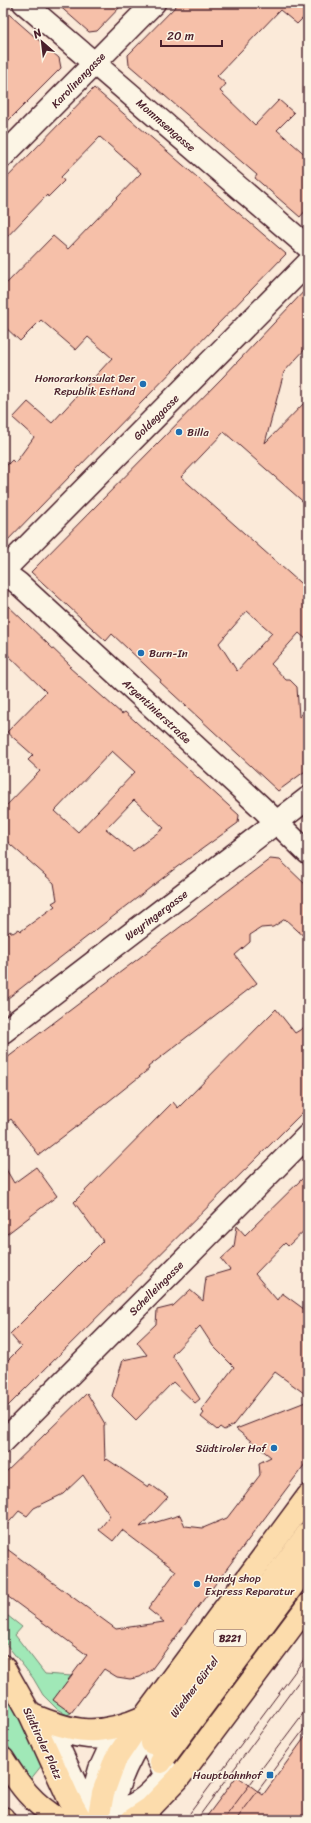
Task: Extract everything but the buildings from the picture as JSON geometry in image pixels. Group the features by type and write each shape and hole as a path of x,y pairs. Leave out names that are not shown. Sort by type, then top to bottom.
{"main road":[{"path":"98,1820 110,1772 115,1760 144,1717 308,1496"},
{"name":"Wiedner Gürtel","path":"308,1533 160,1759 308,1565"},
{"path":"132,1820 150,1808 178,1779 308,1605"},
{"name":"Südtiroler Platz","path":"3,1666 30,1714 71,1810 81,1820"},
{"path":"30,1714 52,1724 89,1731 122,1727 144,1717"},
{"path":"3,1760 22,1788 43,1809 60,1820"}],"street":[{"name":"Mommsengasse","path":"24,3 308,247"},
{"name":"Karolinengasse","path":"3,156 154,3"},
{"name":"Goldeggasse","path":"3,572 308,263"},
{"name":"Argentinierstraße","path":"3,572 18,583 308,852"},
{"name":"Weyringergasse","path":"3,1032 308,798"},
{"name":"Schelleingasse","path":"3,1442 308,1135"}],"green space":[{"path":"3,1612 22,1627 15,1635 45,1674 71,1676 53,1700 71,1713 67,1715 57,1709 43,1695 33,1678 3,1640"},
{"path":"3,1690 21,1721 42,1765 30,1780 3,1738"}],"tram line":[{"path":"190,1813 308,1654"},
{"path":"197,1819 308,1669"},
{"path":"223,1820 308,1707"},
{"path":"236,1820 308,1724"}],"place":[{"name":"Honorarkonsulat Der Republik Estland","path":"143,384"},
{"name":"Billa","path":"179,432"},
{"name":"Burn-In","path":"141,653"},
{"name":"Südtiroler Hof","path":"274,1448"},
{"name":"Handy shop Express Reparatur","path":"197,1584"},
{"name":"Hauptbahnhof","path":"270,1775"}]}
